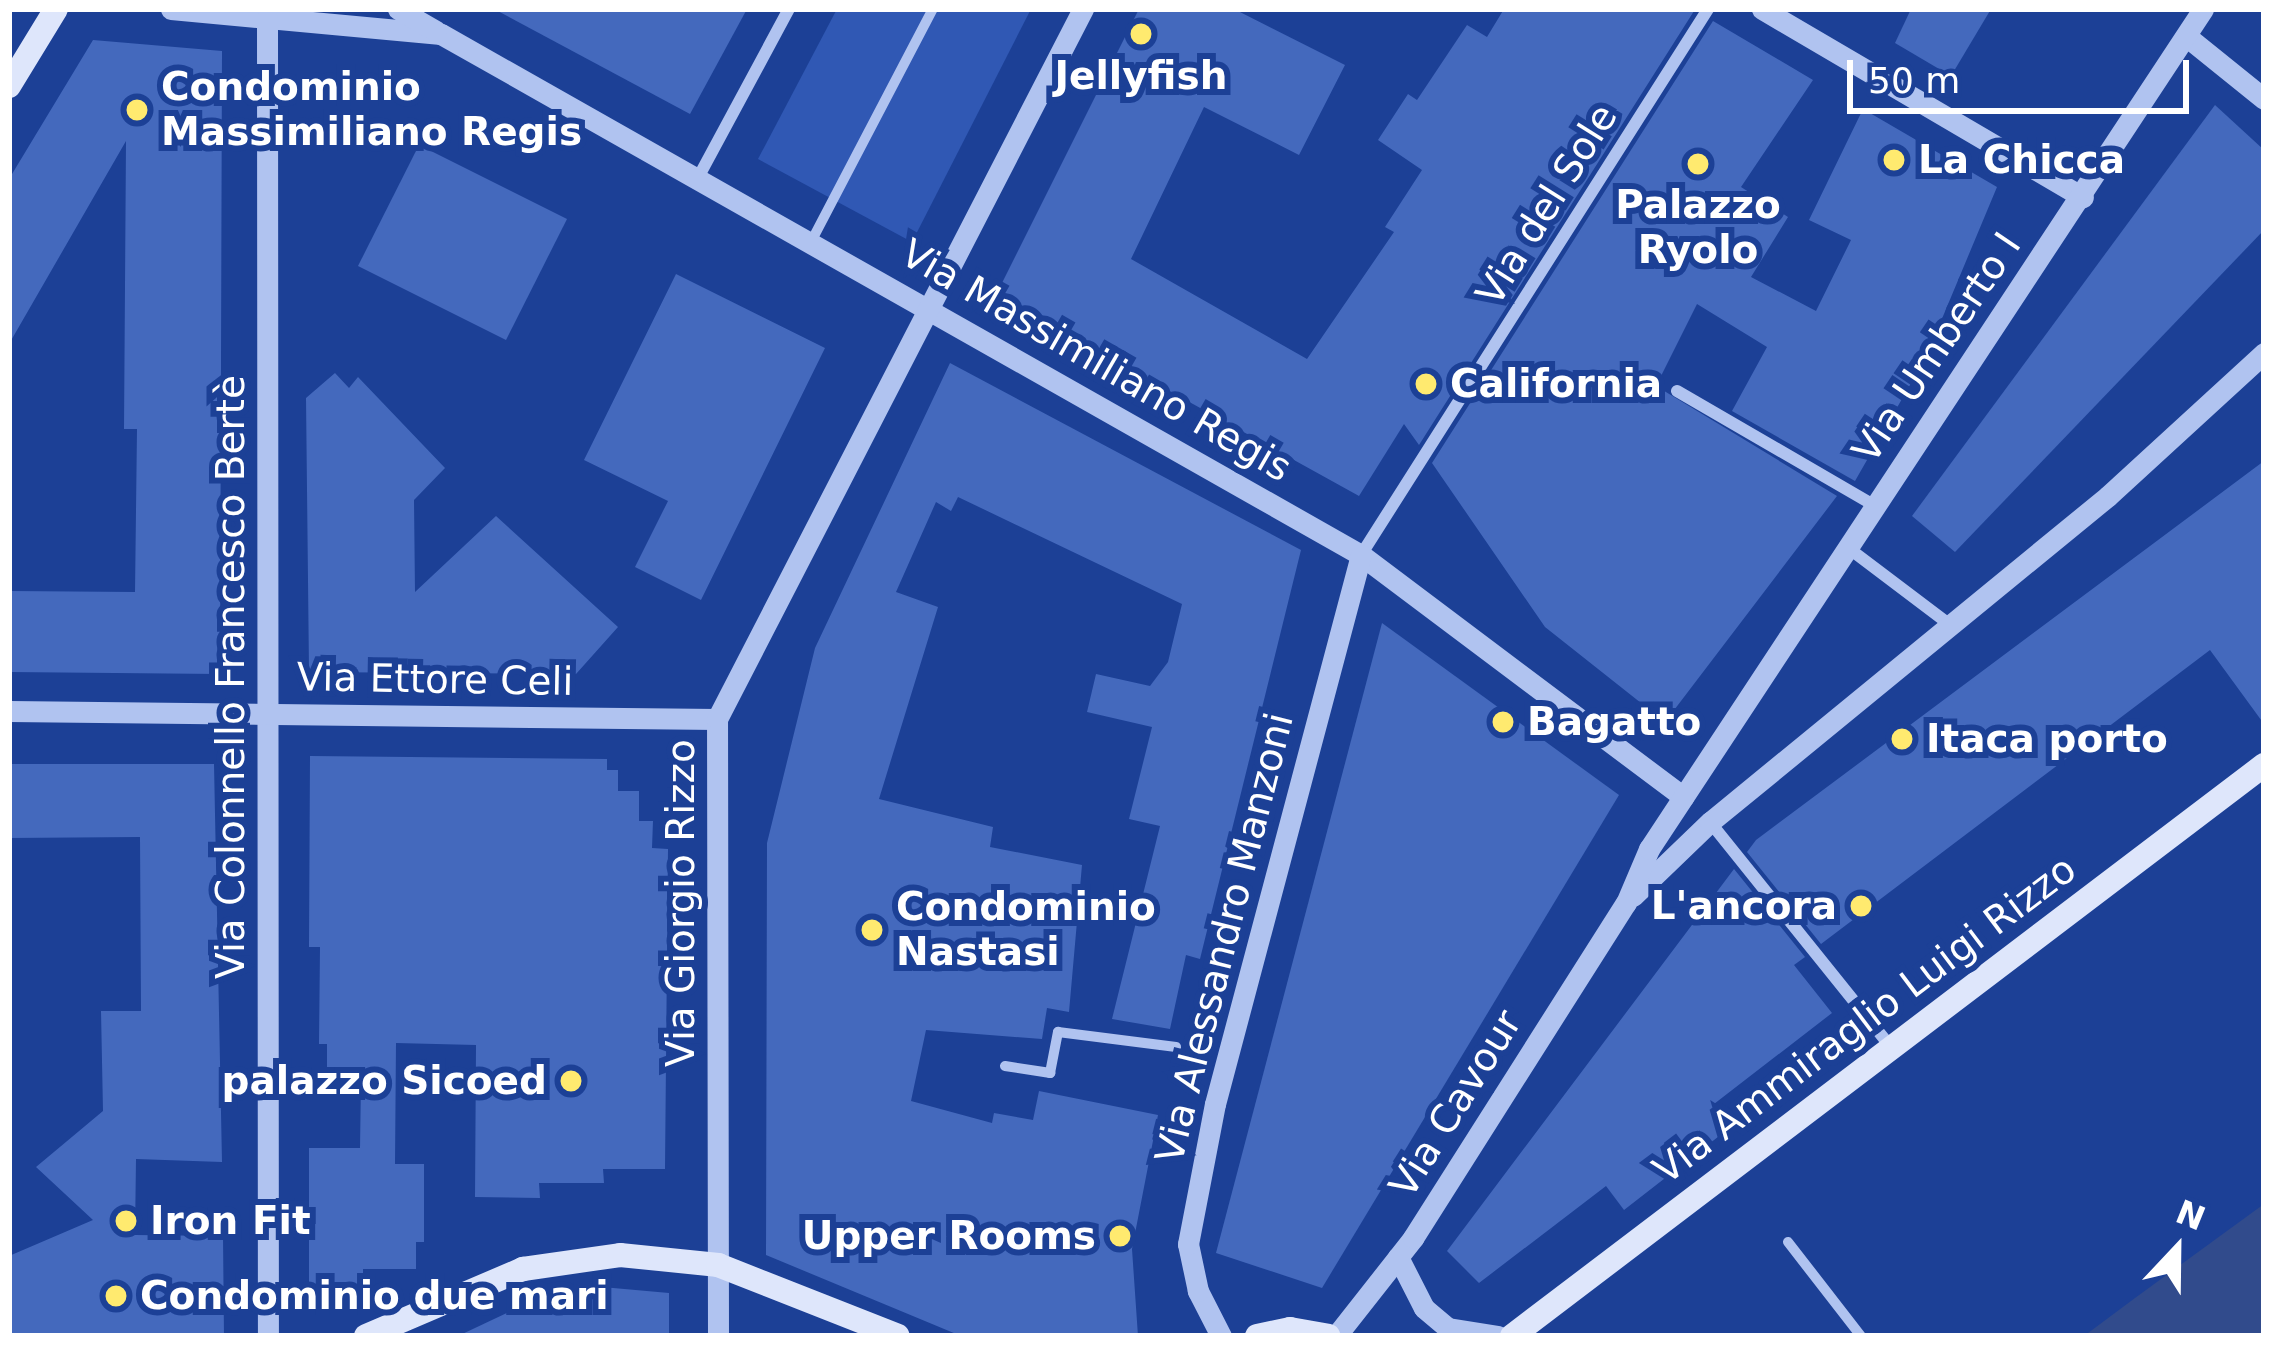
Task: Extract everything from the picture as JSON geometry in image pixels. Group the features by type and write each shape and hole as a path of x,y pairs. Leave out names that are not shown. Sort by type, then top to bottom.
{"main road":[{"path":"9,86 56,9"},
{"name":"Via Ammiraglio Luigi Rizzo","path":"1513,1336 1888,1045 2264,765"},
{"path":"366,1336 523,1269 571,1258 718,1265 898,1336"},
{"path":"1257,1336 1290,1329 1332,1336"}],"street":[{"name":"Via Massimiliano Regis","path":"171,9 267,13 442,34"},
{"name":"Via Massimiliano Regis","path":"398,9 1361,555 1683,797"},
{"path":"699,176 789,9"},
{"path":"812,240 934,9"},
{"name":"Via Giorgio Rizzo","path":"718,1336 717,719 1083,9"},
{"name":"Via del Sole","path":"1361,555 1708,9"},
{"path":"1762,9 2083,197"},
{"name":"Via Umberto I","path":"1683,797 2203,9"},
{"name":"Via Colonnello Francesco Bertè","path":"267,13 268,1336"},
{"path":"2186,36 2264,99"},
{"name":"Via Cavour","path":"1626,903 1710,822 1950,625 2264,353"},
{"path":"1677,391 1874,506"},
{"path":"1847,547 1950,625"},
{"name":"Via Alessandro Manzoni","path":"1221,1336 1198,1291 1188,1244 1215,1104 1361,555"},
{"name":"Via Ettore Celi","path":"9,711 717,719"},
{"name":"Via Cavour","path":"1332,1336 1398,1257 1626,903 1683,797"},
{"path":"1710,822 1888,1045"},
{"name":"Via Alessandro Manzoni","path":"1005,1066 1049,1073 1058,1032 1176,1046"},
{"path":"1788,1242 1862,1336"},
{"path":"1398,1257 1424,1308 1448,1328 1498,1336"}],"shaded area":[{"path":"837,9 1031,9 912,242 758,159"},
{"path":"2264,1204 2264,1336 2084,1336 2135,1298"}],"building":[{"path":"494,9 747,9 690,114"},
{"path":"1139,9 1234,9 1345,65 1299,155 1204,107 1131,259 1307,359 1394,232 1385,227 1422,170 1378,140 1408,94 1417,100 1467,25 1487,37 1504,9 1694,11 1419,445 1404,424 1359,496 996,295"},
{"path":"1911,9 1991,9 1951,76 1895,43"},
{"path":"1713,21 1813,80 1741,187 1788,217 1751,277 1816,311 1851,240 1809,220 1863,109 1997,187 1926,357 1855,481 1732,411 1767,347 1697,304 1656,386 1837,496 1665,722 1545,627 1432,463"},
{"path":"93,40 222,51 220,674 9,672 9,591 135,592 137,429 124,429 126,141 9,344 9,179"},
{"path":"2215,105 2264,150 2264,230 1955,552 1912,516"},
{"path":"419,145 567,219 506,340 358,266"},
{"path":"676,274 825,348 701,600 635,567 668,501 584,460"},
{"path":"950,363 1301,550 1200,959 1186,955 1170,1029 1112,1019 1160,826 1129,819 1152,727 1087,712 1096,674 1150,686 1168,662 1182,604 958,497 951,511 936,502 896,592 938,607 879,799 993,827 990,847 1082,865 1069,1012 1047,1008 1042,1039 926,1030 911,1101 992,1123 994,1113 1033,1120 1039,1091 1158,1115 1132,1249 1138,1336 961,1336 766,1255 767,843 815,648"},
{"path":"335,373 349,388 358,377 445,468 414,500 415,592 496,516 618,627 576,674 309,672 306,398"},
{"path":"2264,461 2264,724 2210,650 1821,944 1747,852 1756,840"},
{"path":"1382,623 1619,795 1322,1288 1216,1253"},
{"path":"310,756 607,759 607,770 618,770 618,791 639,791 639,821 653,821 652,848 668,849 665,1169 603,1169 604,1183 539,1183 540,1198 475,1197 476,1045 396,1043 395,1164 424,1164 424,1242 416,1242 416,1269 363,1269 363,1286 309,1285 309,1148 360,1148 361,1079 327,1079 327,1044 319,1044 320,947 309,947"},
{"path":"9,764 214,764 222,1162 136,1159 135,1235 223,1236 224,1336 9,1336 9,1256 93,1220 36,1167 103,1111 101,1011 141,1011 140,837 9,838"},
{"path":"1734,869 1805,957 1794,965 1832,1013 1714,1104 1732,1126 1624,1210 1606,1186 1479,1283 1447,1251"},
{"path":"602,1287 669,1293 669,1336 458,1336 541,1297"}],"place":[{"name":"Jellyfish","path":"1141,34"},
{"name":"Condominio Massimiliano Regis","path":"137,110"},
{"name":"La Chicca","path":"1894,160"},
{"name":"Palazzo Ryolo","path":"1698,164"},
{"name":"California","path":"1426,384"},
{"name":"Bagatto","path":"1503,722"},
{"name":"Itaca porto","path":"1902,739"},
{"name":"L'ancora","path":"1861,906"},
{"name":"Condominio Nastasi","path":"872,930"},
{"name":"palazzo Sicoed","path":"571,1081"},
{"name":"Iron Fit","path":"126,1221"},
{"name":"Upper Rooms","path":"1120,1236"},
{"name":"Condominio due mari","path":"116,1296"}]}
